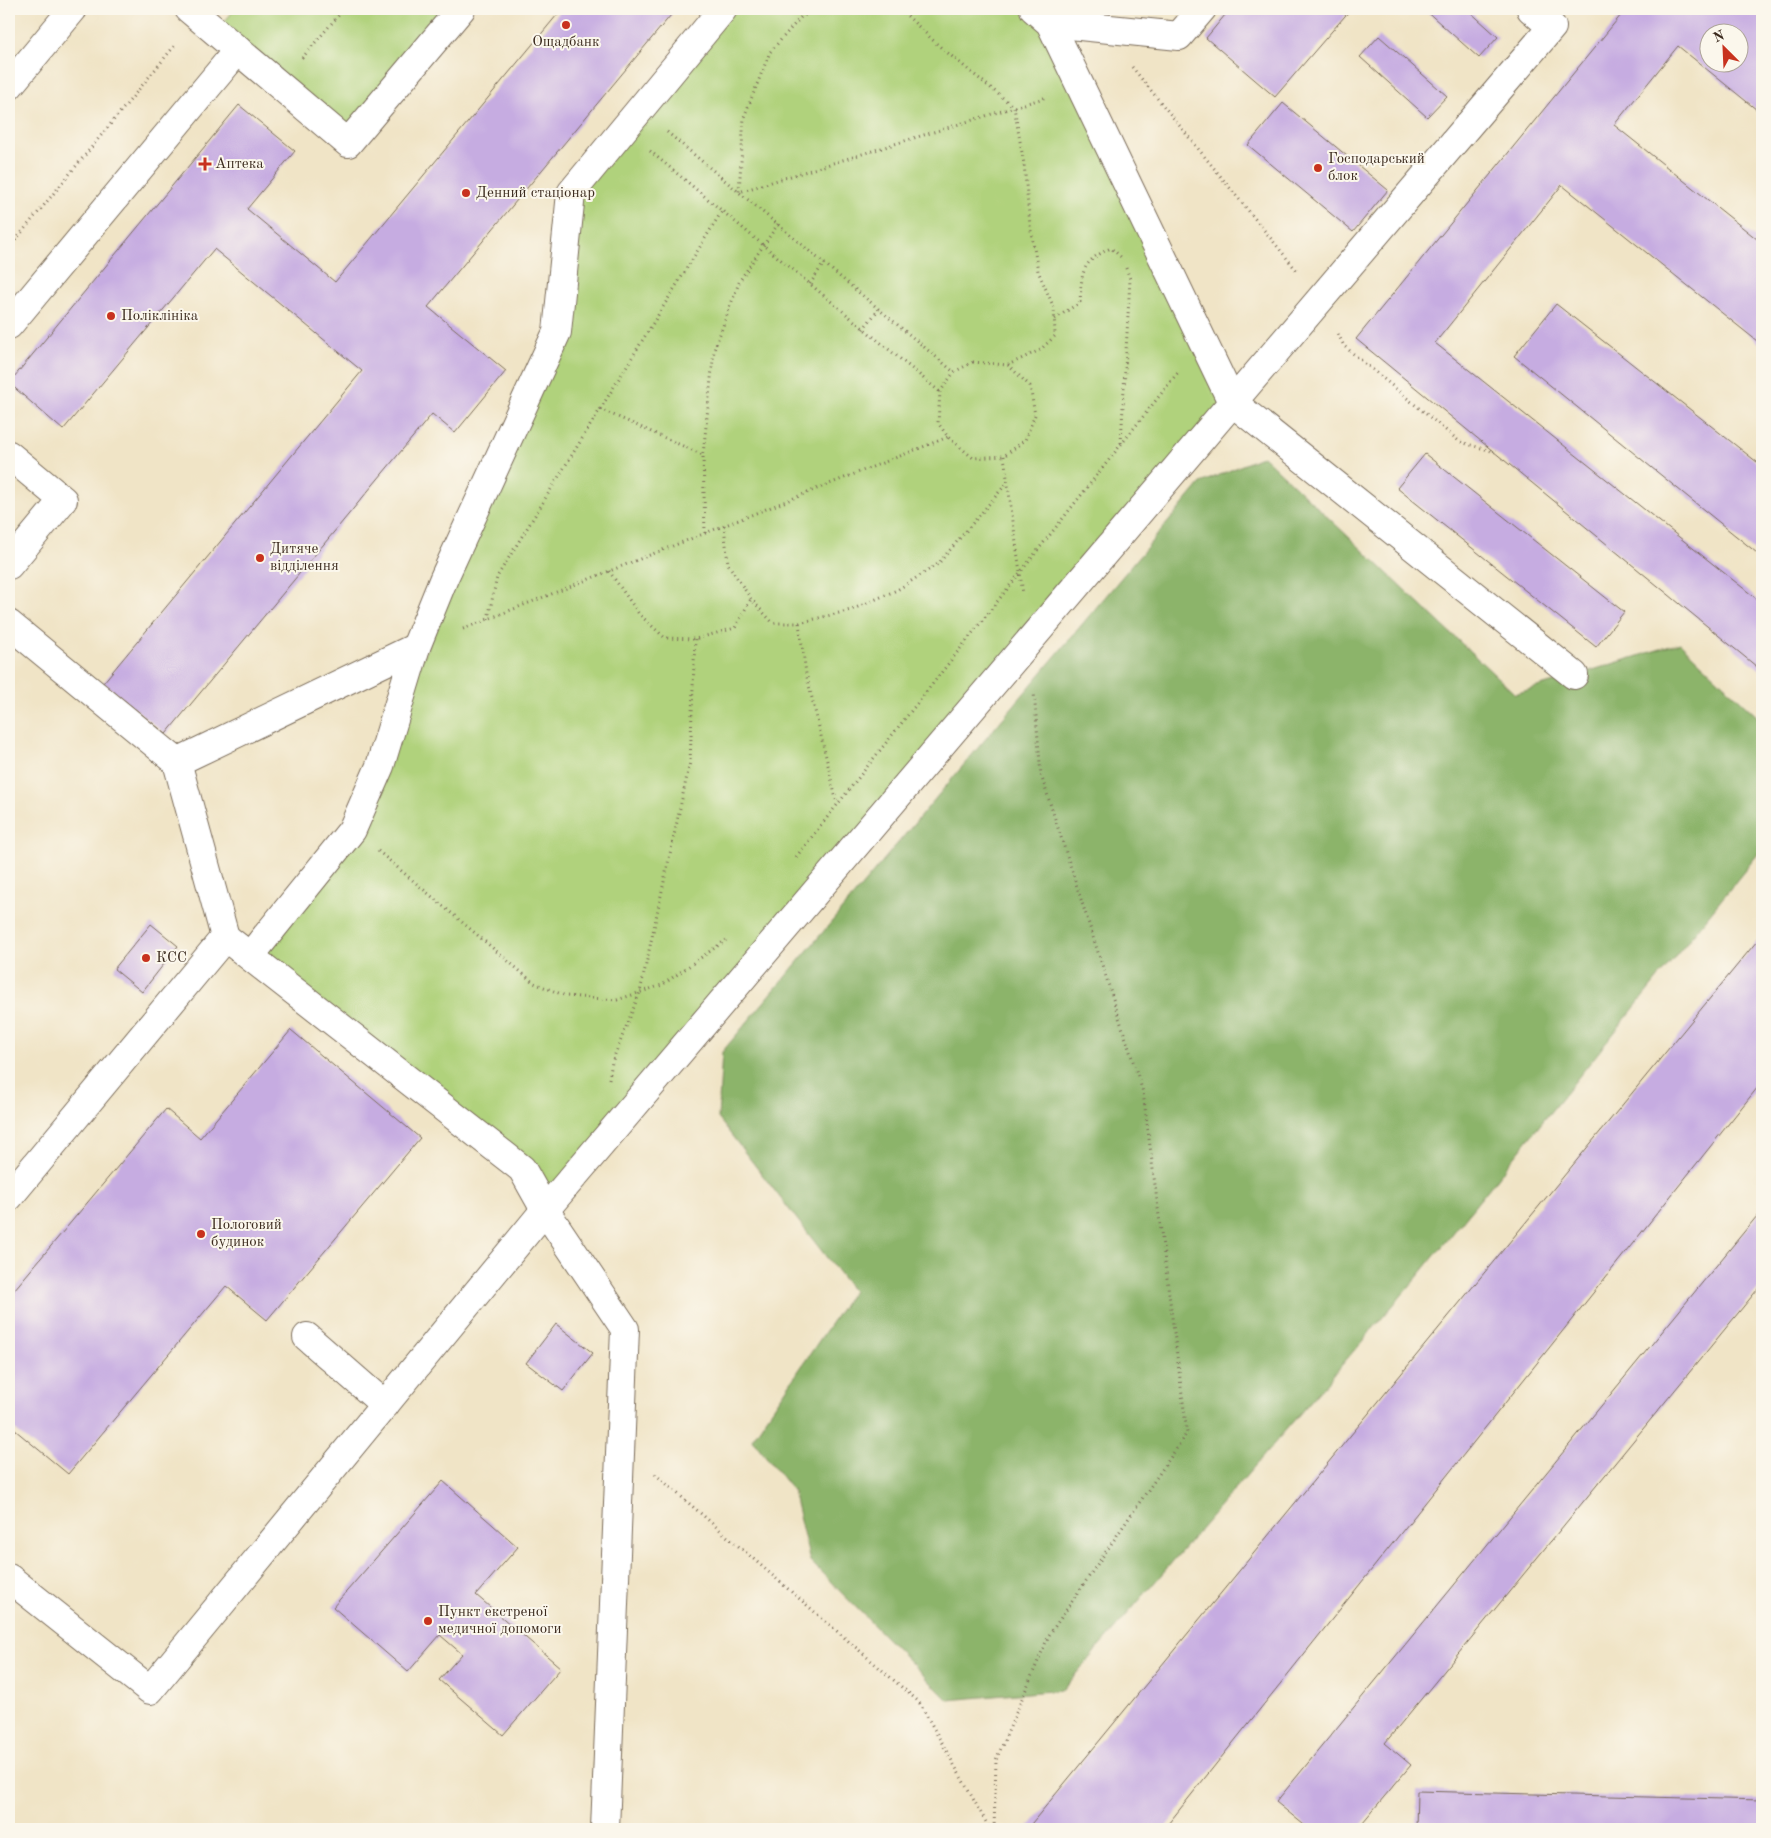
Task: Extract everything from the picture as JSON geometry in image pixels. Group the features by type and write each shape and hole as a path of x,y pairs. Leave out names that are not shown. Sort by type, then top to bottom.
{"street":[{"path":"9,86 73,9"},
{"path":"194,13 348,143 461,9"},
{"path":"250,956 352,830 380,766 416,647 444,578 557,332 571,192 723,9"},
{"path":"1042,16 1100,28 1179,36 1202,9"},
{"path":"9,1578 150,1690 545,1210 1552,27 1531,9"},
{"path":"1042,16 1081,87 1232,402 1574,675"},
{"path":"9,325 238,50"},
{"path":"9,455 63,500 9,565"},
{"path":"9,624 177,762 225,937 522,1169 545,1210 625,1329 605,1829"},
{"path":"177,762 416,647"},
{"path":"9,1197 225,937"},
{"path":"306,1336 385,1405"}],"path":[{"path":"279,85 344,9"},
{"path":"799,9 801,17"},
{"path":"739,192 744,116 770,52 801,17 819,9"},
{"path":"900,9 938,45 1014,108 1024,164 1030,225 1038,272 1054,308 1055,336 1040,350 1008,365 973,362 954,372 940,392 938,423 948,437 974,458 1004,456 1026,440 1036,415 1030,386 1008,365"},
{"path":"9,248 194,13"},
{"path":"1100,28 1320,300 1344,346 1460,442 1496,452"},
{"path":"739,192 1081,87"},
{"path":"632,119 739,192 954,372"},
{"path":"632,119 722,211 940,392"},
{"path":"488,619 497,577 722,211"},
{"path":"705,533 704,455 714,350 740,280 762,244 778,224"},
{"path":"1054,320 1080,302 1082,271 1095,256 1111,248 1121,256 1130,279 1121,445"},
{"path":"810,284 824,263"},
{"path":"863,329 879,309"},
{"path":"796,857 1202,341"},
{"path":"600,409 704,455"},
{"path":"416,647 948,437"},
{"path":"994,1829 996,1760 1049,1635 1187,1433 1143,1092 1041,775 1021,572 1006,484 1004,456"},
{"path":"724,525 728,564 751,599 773,623 799,623 851,610 896,590 938,564 1006,484"},
{"path":"609,571 639,614 665,638 695,639 735,628 751,599"},
{"path":"799,623 806,673 838,804"},
{"path":"609,1081 612,1062 640,992 690,762 695,639"},
{"path":"352,830 534,983 566,996 617,1000 662,985 728,939"},
{"path":"649,1469 919,1702 990,1829"}],"green space":[{"path":"235,9 461,9 348,143 216,32"},
{"path":"723,9 1034,9 1232,403 545,1210 522,1169 250,956 352,830 557,332 571,193"},
{"path":"1263,456 1515,694 1680,643 1762,721 1762,849 1420,1274 1062,1690 948,1700 810,1561 793,1491 752,1439 853,1291 718,1118 722,1052 1201,483"}],"building":[{"path":"562,9 676,9 428,307 506,371 455,433 432,414 166,734 103,683 362,371 214,249 63,430 9,383 239,105 295,151 247,209 335,282"},
{"path":"1230,9 1351,9 1275,97 1206,38"},
{"path":"1424,9 1467,9 1498,37 1479,58"},
{"path":"1626,9 1762,9 1762,114 1710,72 1748,72 1748,22 1698,22 1698,62 1678,46 1614,125 1762,243 1762,345 1562,185 1435,343 1762,603 1762,671 1356,339"},
{"path":"1379,36 1447,96 1427,117 1360,57"},
{"name":"Господарський блок","path":"1283,103 1388,190 1353,232 1248,145"},
{"path":"1556,304 1762,466 1762,557 1514,356"},
{"path":"1425,454 1624,612 1596,647 1397,488"},
{"name":"КСС","path":"151,924 178,946 142,992 114,969"},
{"path":"1762,935 1762,1082 1164,1829 1027,1829"},
{"name":"Пологовий будинок","path":"291,1030 420,1138 267,1320 226,1286 68,1474 9,1425 9,1296 166,1109 200,1138"},
{"path":"1762,1210 1762,1284 1385,1743 1411,1765 1357,1829 1309,1829 1276,1802"},
{"path":"556,1324 593,1353 563,1391 526,1363"},
{"name":"Пункт екстреної медичної допомоги","path":"443,1481 518,1547 476,1595 561,1668 503,1735 439,1680 462,1654 440,1635 408,1672 333,1607"},
{"path":"1417,1791 1762,1800 1762,1829 1416,1829"}],"place":[{"name":"Ощадбанк","path":"566,25"},
{"name":"Аптека","path":"205,164"},
{"name":"Господарський блок","path":"1318,168"},
{"name":"Денний стаціонар","path":"466,193"},
{"name":"Поліклініка","path":"111,316"},
{"name":"Дитяче відділення","path":"260,558"},
{"name":"КСС","path":"146,958"},
{"name":"Пологовий будинок","path":"201,1234"},
{"name":"Пункт екстреної медичної допомоги","path":"428,1621"}]}
